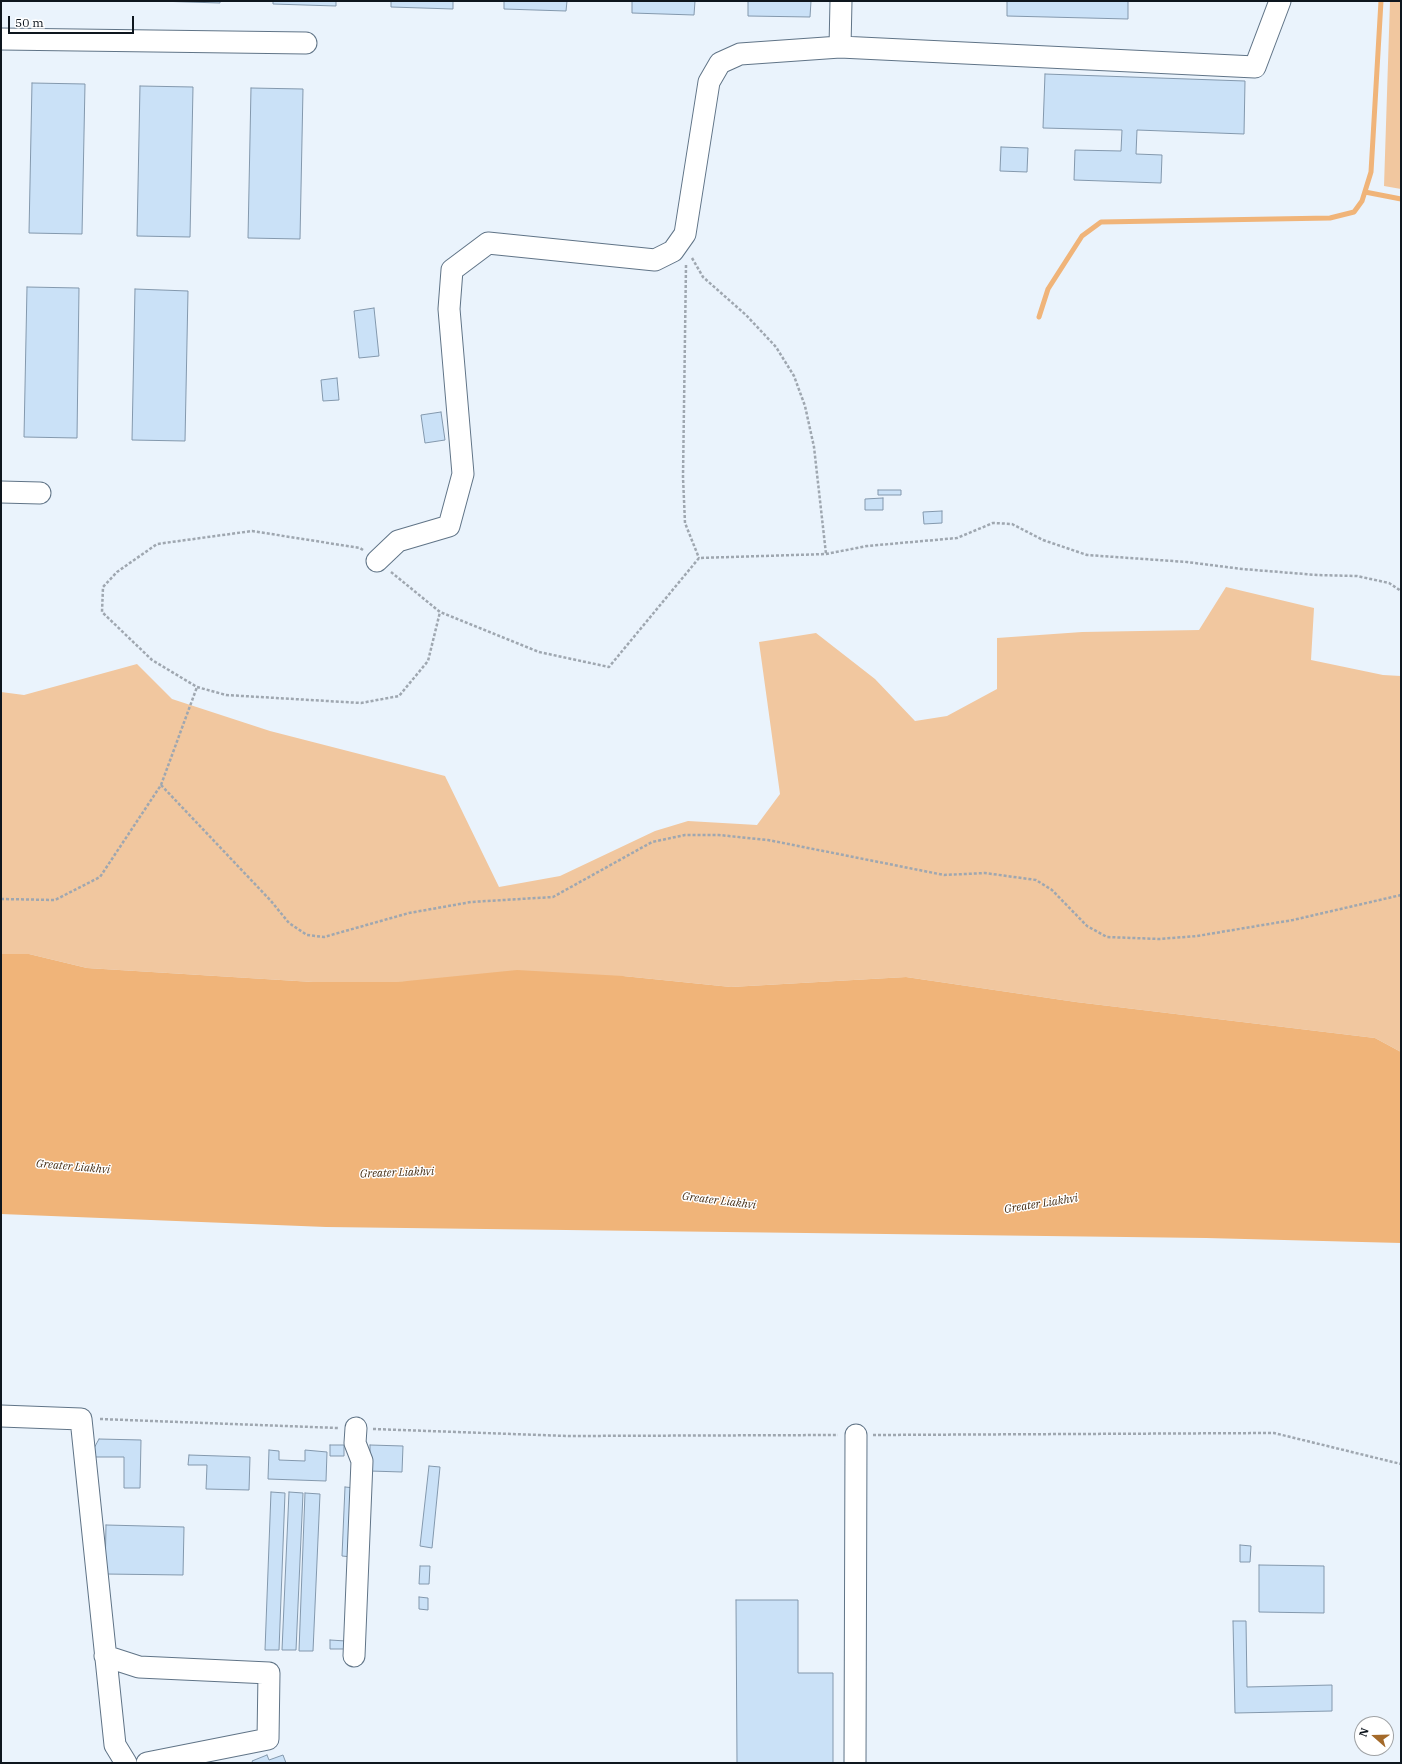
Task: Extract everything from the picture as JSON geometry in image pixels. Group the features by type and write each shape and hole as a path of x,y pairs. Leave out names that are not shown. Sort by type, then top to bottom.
{"street":[{"path":"840,47 841,1"},
{"path":"377,561 398,541 449,526 463,474 449,309 452,270 488,243 654,260 674,251 685,234 709,82 720,63 740,54 840,47 1255,67 1280,1"},
{"path":"1,38 306,43"},
{"path":"1,492 40,492"},
{"path":"1,1416 81,1419 114,1745 126,1763"},
{"path":"354,1656 362,1461 355,1443 356,1428"},
{"path":"855,1763 856,1435"},
{"path":"105,1656 139,1667 269,1673 268,1739 146,1763"}],"path":[{"path":"685,234 692,259 703,277 746,315 776,347 794,376 805,406 814,448 826,554"},
{"path":"686,263 683,476 685,523 699,558"},
{"path":"440,612 428,661 399,696 361,703 226,695 197,687 152,660 102,612 102,587 117,572 157,544 252,531 360,548 440,612 539,652 609,667 699,558 826,554 867,546 957,538 993,523 1012,524 1043,540 1087,555 1187,562 1242,569 1317,575 1357,576 1389,583 1401,591"},
{"path":"1,899 55,900 100,877 161,785 197,687"},
{"path":"161,785 289,923 307,935 324,937 409,913 425,910 471,902 553,897 652,842 685,835 719,835 768,840 944,875 985,873 1036,880 1052,890 1086,926 1107,937 1159,940 1197,936 1293,920 1401,895"},
{"path":"81,1419 568,1436 1274,1433 1401,1464"}],"shaded area":[{"path":"1390,1 1401,1 1401,189 1384,186"},
{"path":"1226,587 1314,608 1311,660 1383,675 1401,676 1401,1052 1375,1038 1076,1002 906,977 731,987 623,976 397,982 313,982 87,968 29,954 1,954 1,692 24,695 137,664 172,699 270,731 445,776 499,887 560,876 655,831 688,821 757,825 780,794 759,642 816,633 875,679 915,721 947,716 997,689 997,638 1082,632 1199,630"}],"water":[{"name":"Greater Liakhvi","path":"1,954 29,954 87,968 313,982 397,982 517,970 623,976 731,987 906,977 1076,1002 1375,1038 1401,1052 1401,1243 1206,1238 326,1227 1,1214"}],"building":[{"path":"157,1 220,1 220,3"},
{"path":"273,1 336,1 336,6 273,4"},
{"path":"391,1 453,1 453,9 391,7"},
{"path":"504,1 567,1 566,11 504,9"},
{"path":"632,1 695,1 694,15 632,13"},
{"path":"748,1 811,1 810,17 748,16"},
{"path":"1007,1 1128,1 1128,19 1007,16"},
{"path":"1045,74 1245,81 1244,134 1137,130 1136,154 1162,155 1161,183 1074,180 1075,150 1121,151 1122,130 1043,128"},
{"path":"32,83 85,84 82,234 29,233"},
{"path":"140,86 193,87 190,237 137,236"},
{"path":"251,88 303,89 300,239 248,238"},
{"path":"1001,147 1028,148 1027,172 1000,171"},
{"path":"27,287 79,288 77,438 24,437"},
{"path":"135,289 188,291 185,441 132,440"},
{"path":"374,308 379,356 359,358 354,311"},
{"path":"337,378 339,400 323,401 321,380"},
{"path":"441,412 445,440 425,443 421,415"},
{"path":"878,490 901,490 901,495 878,495"},
{"path":"883,498 883,510 865,510 865,499"},
{"path":"942,511 942,523 924,524 923,512"},
{"path":"99,1439 141,1440 140,1488 124,1488 124,1457 93,1457 93,1450"},
{"path":"330,1445 344,1445 344,1456 330,1456"},
{"path":"370,1445 403,1446 402,1472 370,1471"},
{"path":"269,1450 279,1451 279,1460 305,1461 305,1450 327,1452 326,1481 268,1479"},
{"path":"189,1455 250,1457 249,1490 206,1489 207,1465 188,1465"},
{"path":"429,1466 440,1467 432,1548 420,1546"},
{"path":"345,1487 355,1488 352,1557 342,1556"},
{"path":"271,1492 285,1493 279,1650 265,1650"},
{"path":"289,1492 303,1493 296,1650 282,1650"},
{"path":"305,1493 320,1494 313,1651 299,1651"},
{"path":"106,1525 184,1527 183,1575 105,1574"},
{"path":"1240,1545 1251,1546 1250,1562 1240,1562"},
{"path":"1259,1565 1324,1566 1324,1613 1259,1612"},
{"path":"420,1566 430,1566 429,1584 419,1584"},
{"path":"419,1597 428,1598 428,1610 419,1609"},
{"path":"736,1600 798,1600 798,1673 833,1673 833,1763 737,1763"},
{"path":"1233,1621 1246,1621 1247,1687 1332,1685 1332,1711 1235,1713"},
{"path":"330,1640 346,1641 345,1649 330,1649"},
{"path":"267,1755 269,1760 283,1755 286,1763 253,1763 252,1761"}],"waterway":[{"path":"1039,317 1048,289 1082,236 1101,222 1330,218 1354,212 1362,201 1371,172 1381,1"},
{"path":"1365,192 1401,199"}]}
